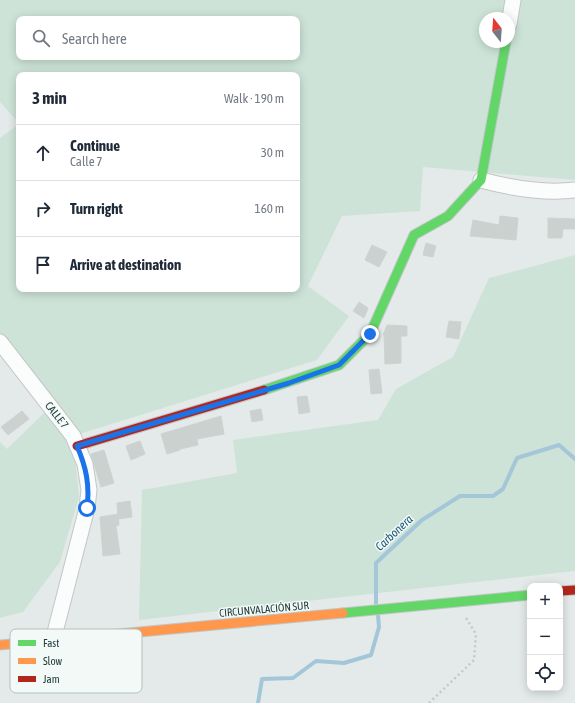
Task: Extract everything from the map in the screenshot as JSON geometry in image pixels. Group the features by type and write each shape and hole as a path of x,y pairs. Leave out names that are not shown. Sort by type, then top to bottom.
{"street":[{"path":"511,12 513,0"},
{"path":"77,446 289,383 339,365 370,334 414,235 448,216 481,180 505,48"},
{"path":"481,180 509,187 563,191 575,190"},
{"name":"CALLE 7","path":"0,342 73,436 85,464 89,490 87,508 56,629"},
{"path":"563,592 575,590"},
{"name":"CIRCUNVALACIÓN SUR","path":"142,632 527,595"},
{"name":"CIRCUNVALACIÓN SUR","path":"0,645 10,644"}],"path":[{"path":"429,703 474,660 476,634 469,621 454,603"}],"green space":[{"path":"0,0 575,0 575,180 423,167 420,211 342,216 308,286 349,316 317,360 73,436 79,497 60,562 23,612 0,618 0,442 7,449 47,410 0,339 0,138 16,126 16,292 300,292 300,72 16,72 16,120 0,102"},
{"path":"575,255 575,571 139,620 142,490 237,473 233,440 378,420 396,389 453,357 489,278"}],"building":[{"path":"500,216 518,218 516,240 470,236 473,220 499,225"},
{"path":"548,218 575,219 575,229 563,229 562,238 548,238"},
{"path":"426,243 436,246 433,257 423,255"},
{"path":"372,245 387,252 379,267 365,260"},
{"path":"359,302 368,308 364,318 353,311"},
{"path":"449,321 461,322 459,339 446,337"},
{"path":"387,325 407,326 407,336 401,336 401,363 385,364 383,335"},
{"path":"379,369 382,393 371,394 369,370"},
{"path":"307,396 310,412 299,414 297,397"},
{"path":"261,409 263,420 252,422 250,411"},
{"path":"22,411 29,419 8,435 1,427"},
{"path":"221,416 224,434 197,439 198,445 167,454 161,434"},
{"path":"140,441 145,454 131,460 126,446"},
{"path":"104,450 114,483 101,487 91,454"},
{"path":"130,501 132,517 118,519 117,503"},
{"path":"118,514 119,525 116,526 120,554 103,556 100,517"}],"waterway":[{"name":"Carbonera","path":"376,603 376,563 422,520 460,496 493,496 503,489 517,458 559,445 575,459"},
{"name":"Carbonera","path":"258,703 262,679 293,678 316,661 344,663 371,655 379,627 378,615"}],"traffic: fast":[{"path":"264,390 339,365 370,334 414,235 448,216 481,180 505,48"},
{"path":"343,613 527,595"}],"traffic: slow":[{"path":"142,632 343,613"},
{"path":"0,645 10,644"}],"traffic: jam":[{"path":"77,446 264,390"},
{"path":"563,591 575,590"}],"route":[{"path":"87,508 89,490 85,464 77,446 289,383 339,365 370,334"}]}
